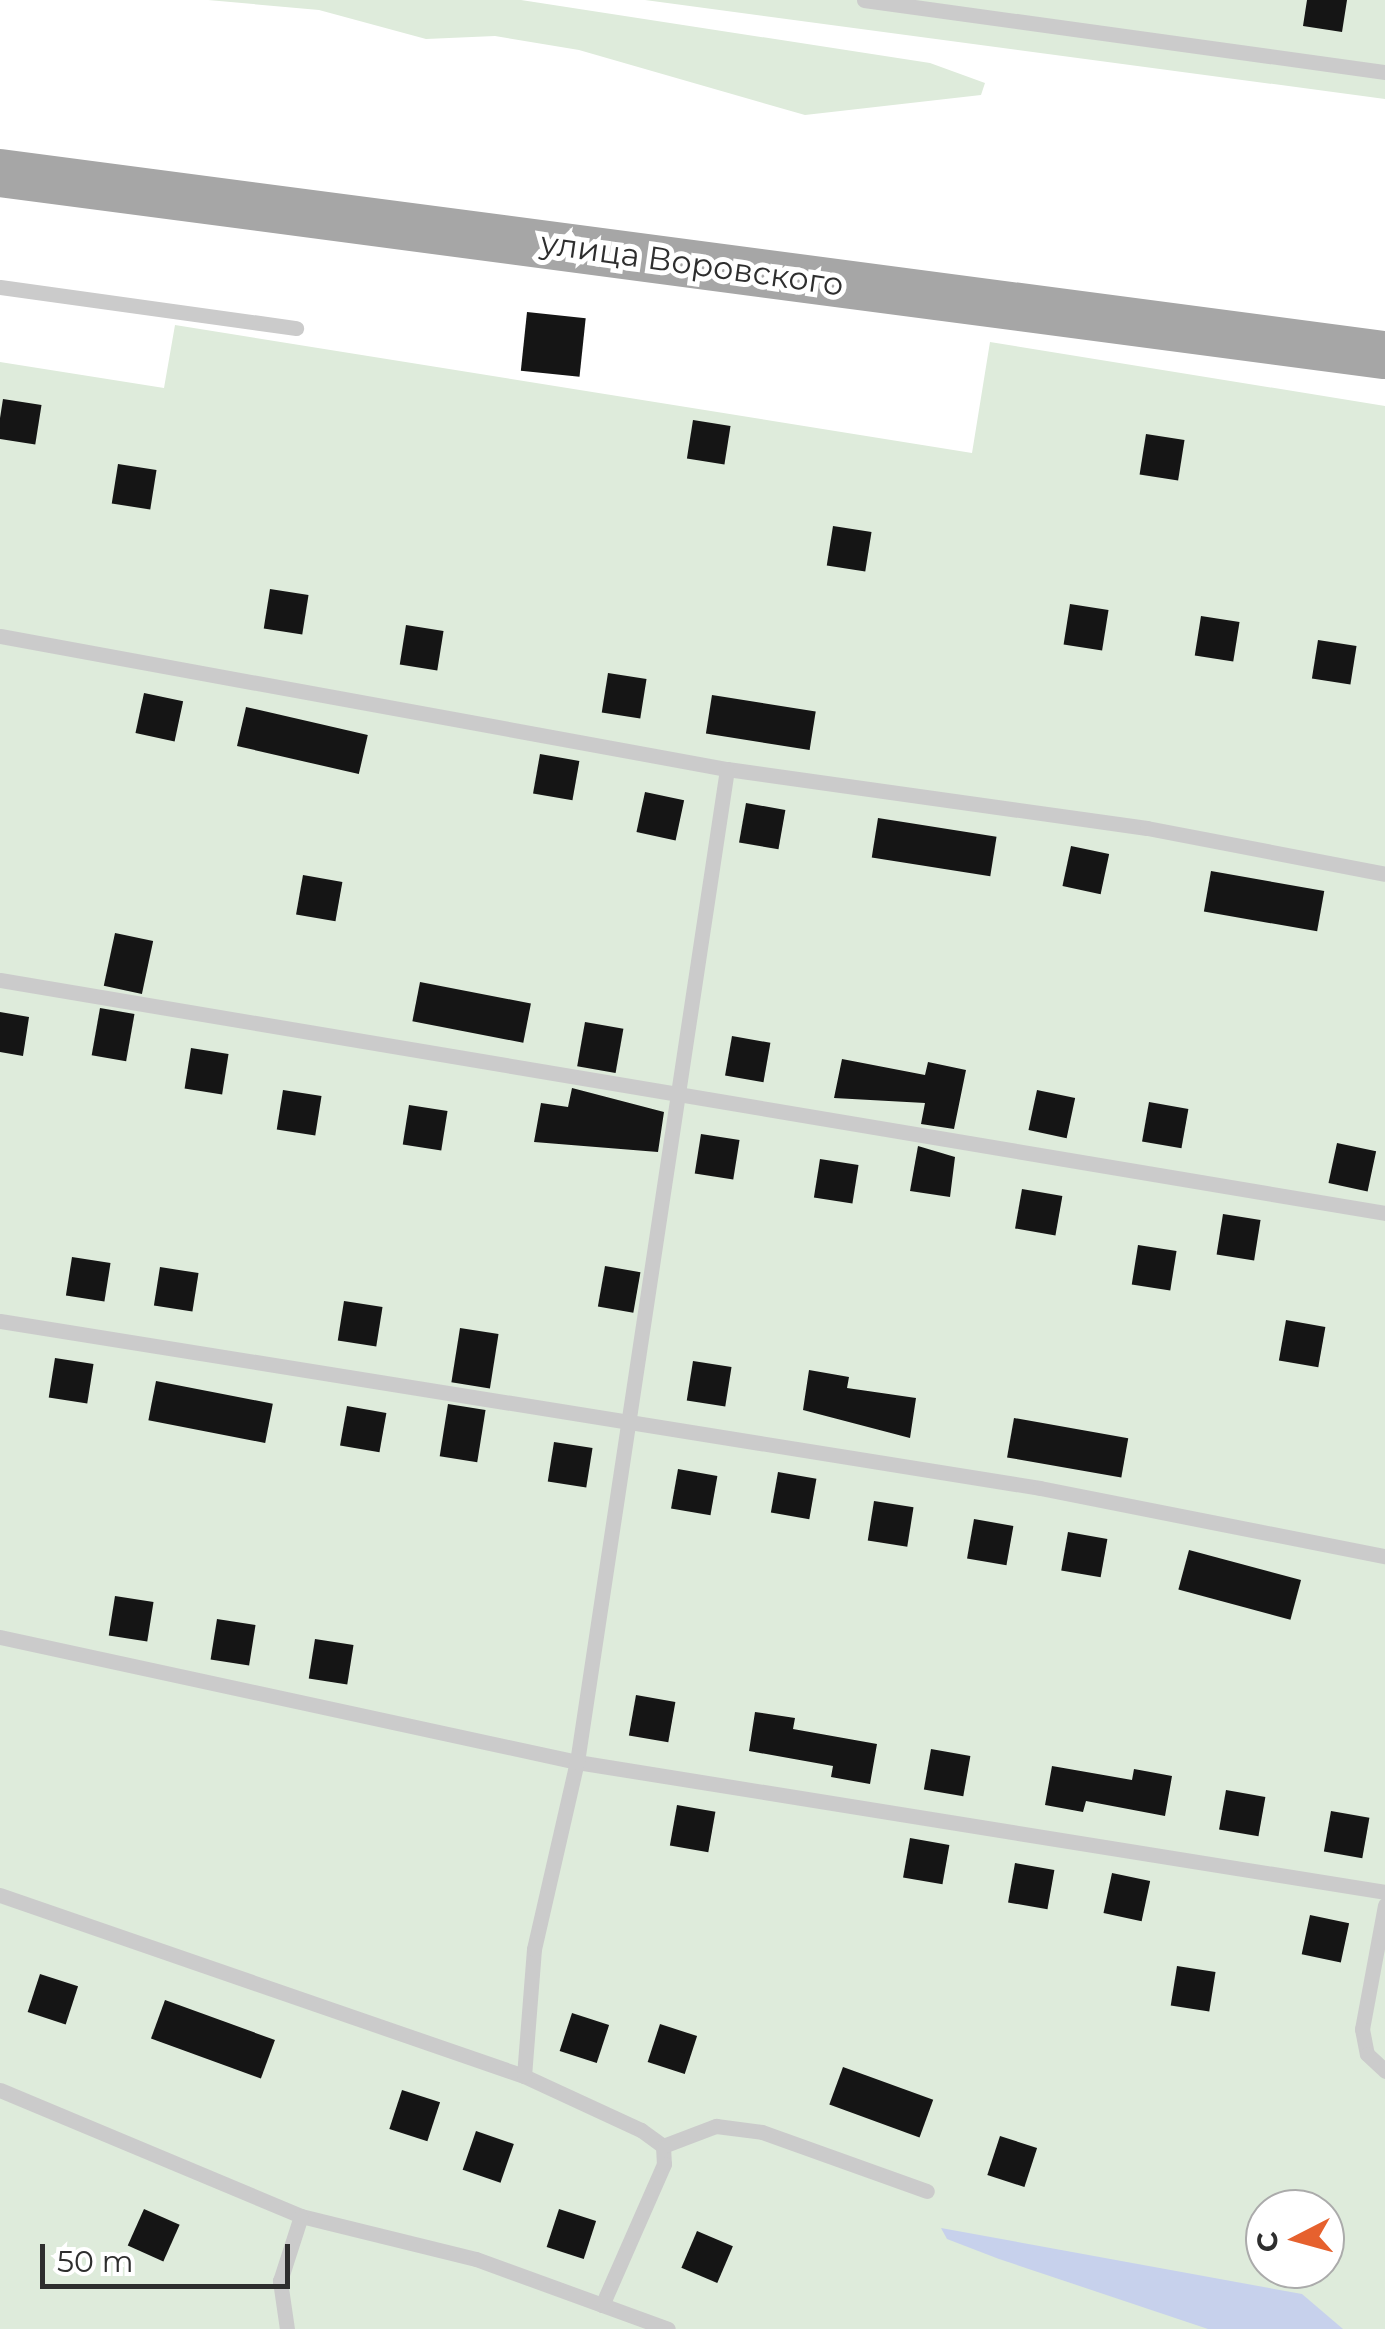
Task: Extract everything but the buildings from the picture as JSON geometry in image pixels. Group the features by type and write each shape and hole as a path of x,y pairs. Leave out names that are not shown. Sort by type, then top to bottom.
{"main road":[{"name":"улица Воровского","path":"0,172 1385,355"}],"lane":[{"path":"864,0 1385,72"},
{"path":"0,287 296,328"},
{"path":"0,636 726,769 1148,828 1385,874"},
{"path":"524,2076 534,1950 576,1762 726,769"},
{"path":"0,980 676,1098 1385,1213"},
{"path":"0,1321 630,1423 1385,1556"},
{"path":"0,1637 576,1762 1385,1892"},
{"path":"0,1895 524,2076 663,2146 716,2126 762,2132 928,2191"},
{"path":"1385,1905 1362,2029 1367,2054 1385,2071"},
{"path":"0,2090 300,2216 476,2259 668,2329"},
{"path":"602,2305 664,2164 663,2146"},
{"path":"287,2329 280,2281 300,2216"}],"green space":[{"path":"208,0 521,0 930,63 985,83 981,95 805,115 579,50 495,36 426,39 319,10"},
{"path":"645,0 1385,0 1385,99"},
{"path":"175,325 972,453 990,342 1385,406 1385,2329 0,2329 0,362 164,388"}],"water":[{"path":"941,2228 1245,2284 1245,2289 1302,2294 1343,2329 1208,2329 947,2239"}]}
